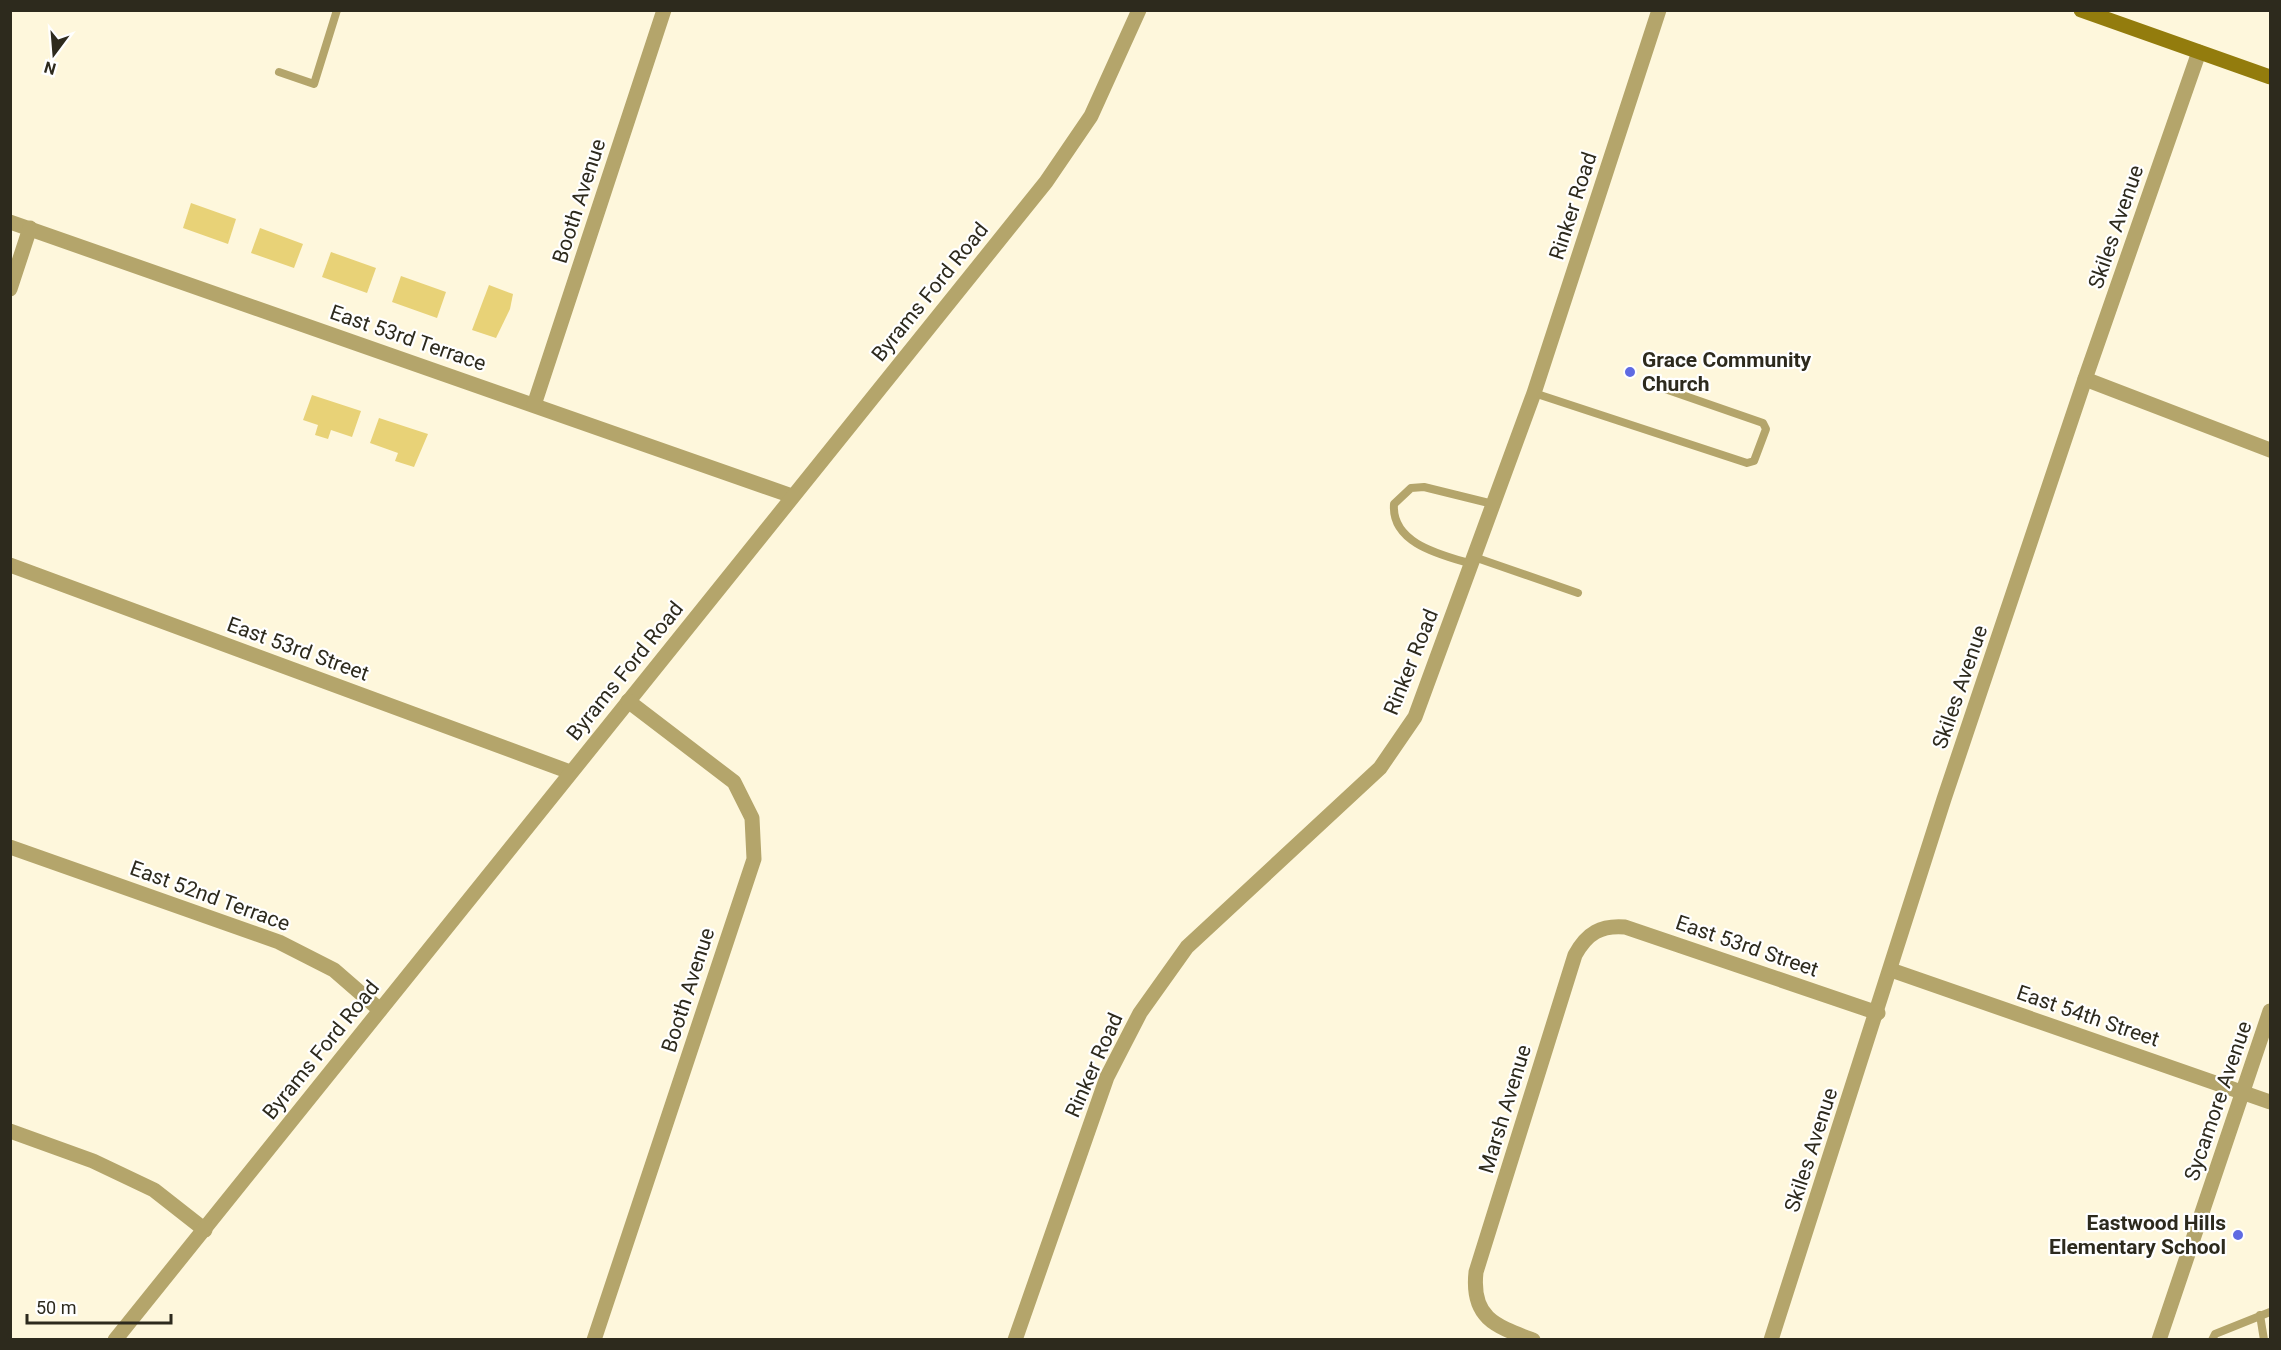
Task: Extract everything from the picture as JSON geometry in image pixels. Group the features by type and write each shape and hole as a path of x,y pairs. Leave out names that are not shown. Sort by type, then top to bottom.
{"street":[{"name":"Booth Avenue","path":"534,405 664,10"},
{"name":"Byrams Ford Road","path":"115,1340 1046,182 1091,116 1139,10"},
{"name":"Rinker Road","path":"1015,1340 1107,1077 1140,1013 1187,947 1380,768 1415,717 1534,393 1659,10"},
{"path":"2080,10 2271,77"},
{"name":"Skiles Avenue","path":"1772,1340 1878,1013 1944,799 2085,380 2199,52"},
{"name":"East 53rd Terrace","path":"10,222 792,496"},
{"path":"10,289 30,228"},
{"path":"2085,380 2271,450"},
{"name":"East 53rd Street","path":"10,565 570,772"},
{"name":"Booth Avenue","path":"594,1340 754,859 752,818 734,782 628,701"},
{"name":"East 52nd Terrace","path":"10,848 279,942 334,970 380,1010"},
{"name":"East 53rd Street","path":"1602,928 1626,927 1878,1013"},
{"name":"Marsh Avenue","path":"1533,1340 1501,1328 1483,1313 1474,1289 1479,1261 1575,955 1582,941 1594,930 1602,928"},
{"name":"East 54th Street","path":"1891,970 2271,1102"},
{"name":"Sycamore Avenue","path":"2159,1340 2271,1011"},
{"path":"10,1131 93,1161 154,1191 205,1230"}],"lane":[{"path":"279,72 314,84 337,10"},
{"path":"1534,393 1747,463 1754,461 1766,429 1763,423 1665,389"},
{"path":"1493,504 1424,487 1411,488 1394,504 1394,513 1406,535 1436,553 1473,560 1578,593"},
{"path":"2212,1340 2215,1334 2271,1312"},
{"path":"2260,1315 2264,1340"}],"building":[{"path":"191,203 236,219 228,244 183,228"},
{"path":"260,228 303,244 294,268 251,253"},
{"path":"331,252 376,268 367,293 322,277"},
{"path":"401,276 446,292 437,318 392,302"},
{"path":"489,285 513,294 510,309 496,338 472,330"},
{"path":"312,395 361,411 352,437 331,430 328,439 315,435 318,425 303,420"},
{"path":"379,418 428,434 414,467 395,461 398,453 370,443"}],"place":[{"name":"Grace Community Church","path":"1630,372"},
{"name":"Eastwood Hills Elementary School","path":"2238,1235"}]}
